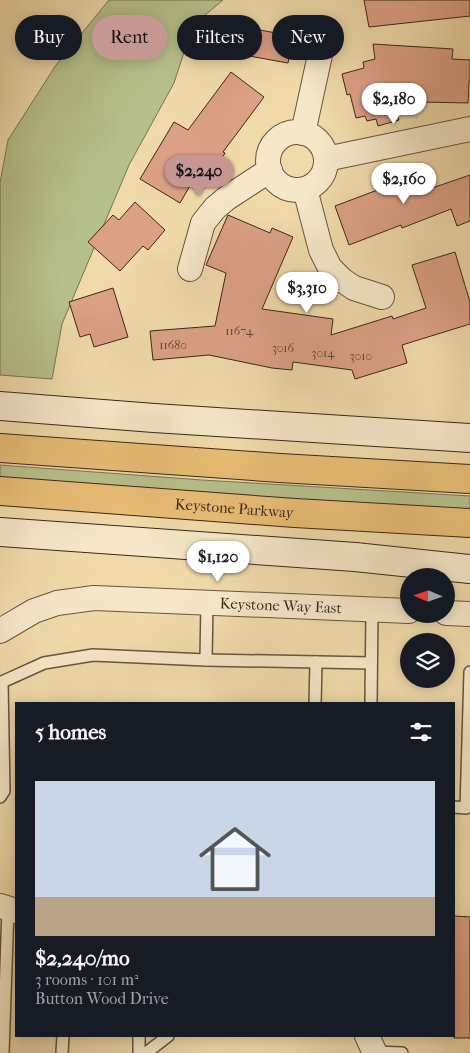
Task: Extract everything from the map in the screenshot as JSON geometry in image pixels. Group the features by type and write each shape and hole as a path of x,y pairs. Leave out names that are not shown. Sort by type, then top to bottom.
{"highway":[{"path":"0,448 280,468 470,479"},
{"name":"Keystone Parkway","path":"0,491 286,512 470,523"}],"main road":[{"path":"0,406 154,418 470,438"},
{"path":"0,532 354,557 470,569"}],"street":[{"path":"303,133 319,60"},
{"path":"326,159 470,129"},
{"path":"293,133 303,133 319,142 324,150 326,159 322,177 305,189 290,189 282,185 274,178 270,170 271,150 276,142 284,136 293,133"},
{"path":"190,269 203,223 215,208 270,170"},
{"path":"305,189 321,250 330,268 342,280 354,288 382,297"},
{"name":"Keystone Way East","path":"0,631 34,611 57,603 94,598 400,611"},
{"name":"Keystone Way East","path":"0,613 34,611"},
{"path":"455,613 470,614"}],"lane":[{"path":"206,602 206,660"},
{"path":"371,702 372,609"},
{"path":"0,797 4,791 2,682 44,663 93,655 206,660 371,663"},
{"path":"315,702 316,662"},
{"path":"455,807 466,808 470,672"},
{"path":"3,1053 8,909"},
{"path":"62,1053 63,1037"},
{"path":"139,1037 139,1053"},
{"path":"146,1053 167,1037"},
{"path":"372,1047 402,1053"}],"green space":[{"path":"109,0 223,0 205,15 177,15 177,60 182,60 174,83 129,165 62,324 52,379 0,375 0,183 8,140 60,60 82,60 82,33 92,21 92,60 167,60 167,15 97,15"},
{"path":"0,465 202,480 470,496 470,511 0,479"}],"building":[{"path":"364,0 470,0 470,16 369,27"},
{"path":"262,30 272,32 272,60 289,60 288,63 262,58"},
{"path":"373,44 453,49 452,59 470,60 468,103 422,102 396,109 399,120 378,126 376,119 367,121 365,116 356,118 350,94 347,95 342,74 364,68 363,62 375,59"},
{"path":"231,72 264,97 223,152 225,153 214,172 202,165 180,203 140,179 174,122 188,130"},
{"path":"424,167 432,188 470,175 470,221 457,226 451,209 402,228 401,225 349,245 335,206 396,183 394,178"},
{"path":"135,202 165,230 148,250 143,246 120,271 88,242 113,215 119,220"},
{"path":"228,215 270,233 272,228 293,237 262,309 333,319 331,335 392,316 393,319 426,308 412,265 455,252 470,302 470,324 402,345 407,363 355,379 352,370 293,362 292,370 272,368 209,355 153,360 150,331 215,326 226,273 206,265"},
{"path":"113,288 128,337 94,347 90,334 80,337 69,302"},
{"path":"455,916 470,917 470,1038 454,1038"}]}
